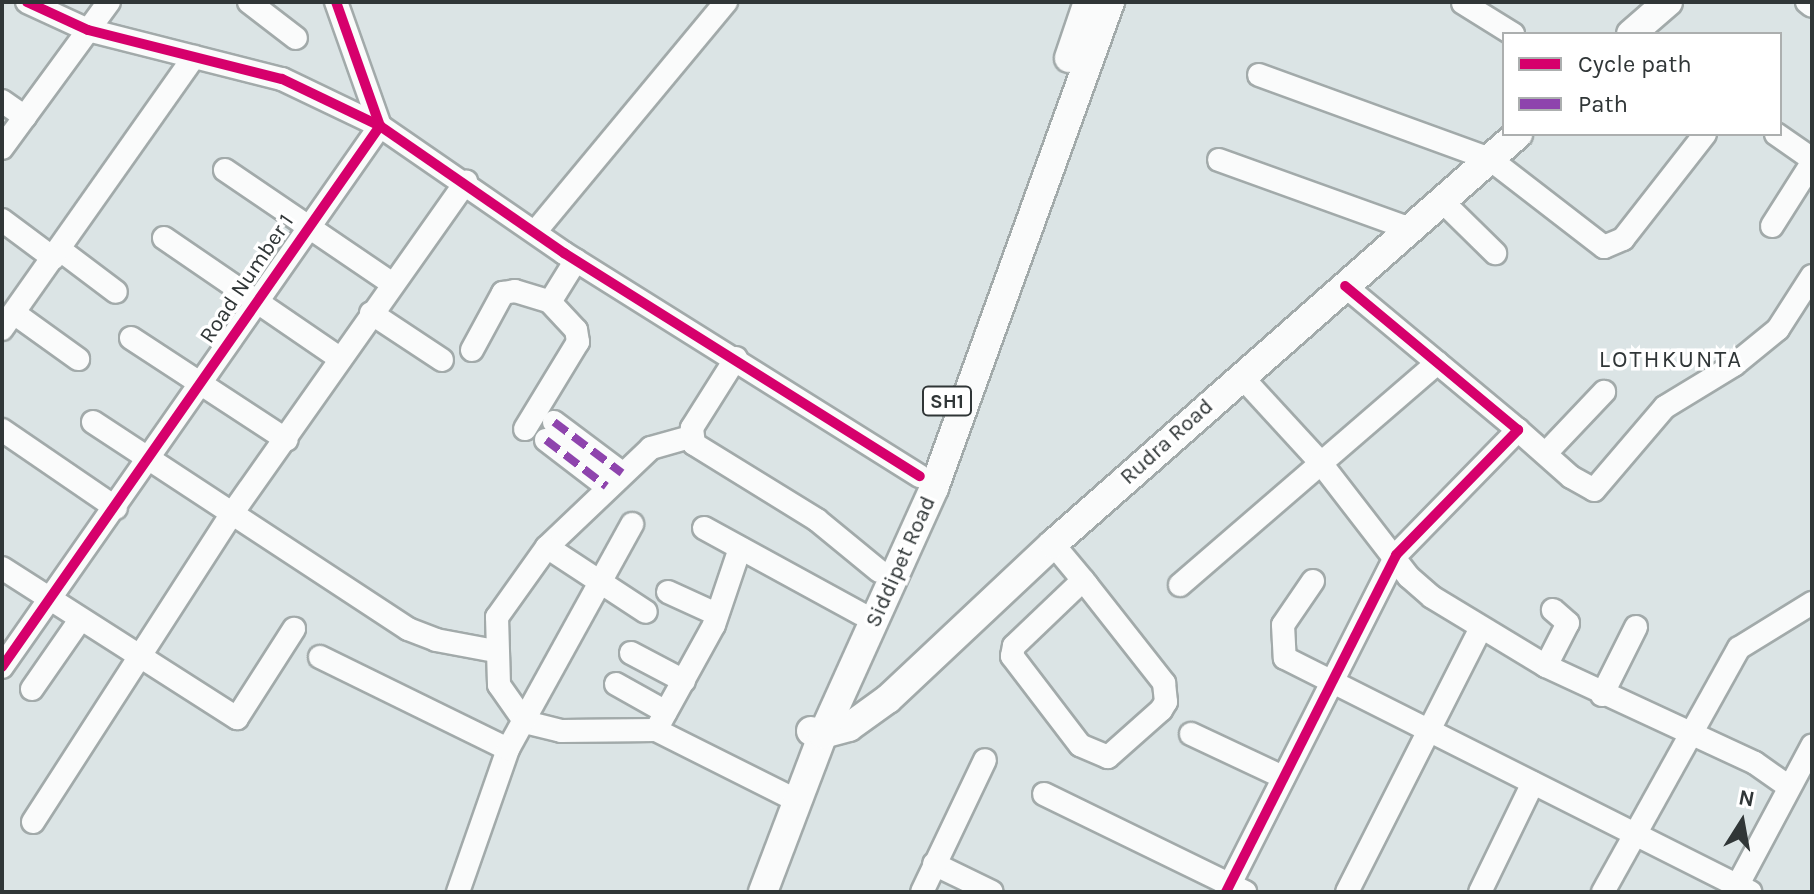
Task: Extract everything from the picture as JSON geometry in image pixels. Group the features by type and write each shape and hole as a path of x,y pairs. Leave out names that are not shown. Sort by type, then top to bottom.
{"main road":[{"name":"Siddipet Road","path":"749,892 817,733 861,614 920,476 1088,2"},
{"name":"Siddipet Road","path":"817,733 851,674 934,488 1110,2"},
{"path":"1637,32 1668,2"},
{"name":"Rudra Road","path":"817,733 849,727 888,699 1053,544 1516,136"},
{"path":"851,674 888,699"},
{"name":"Siddipet Road","path":"763,892 791,796"}],"street":[{"path":"27,2 88,30 282,79 380,126 576,260 920,476"},
{"path":"2,148 109,2"},
{"path":"249,2 296,38"},
{"path":"336,2 380,126"},
{"path":"535,232 726,2"},
{"path":"1462,2 1510,32"},
{"path":"1807,2 1812,6"},
{"path":"78,359 8,321 194,57"},
{"path":"1259,75 1490,159 1593,240 1610,247 1623,239 1703,136"},
{"path":"2,101 25,117"},
{"name":"Road Number 1","path":"2,667 52,601 203,382 305,226 380,126"},
{"path":"1772,226 1812,161 1779,136"},
{"path":"1219,160 1408,228"},
{"path":"225,170 391,283"},
{"path":"33,822 231,515 287,440 391,283 466,182"},
{"path":"1441,200 1495,253"},
{"path":"2,220 116,292"},
{"path":"164,238 341,359"},
{"path":"550,302 576,260"},
{"path":"1345,286 1547,452 1571,477 1594,490 1665,407 1767,339 1812,276"},
{"path":"472,350 503,293 515,291 550,302 576,330 578,342 525,429"},
{"path":"371,313 442,360"},
{"path":"131,338 203,382 287,440"},
{"path":"661,721 561,731 525,722 499,685 495,651 497,617 547,547 614,480 651,448 690,437 736,358"},
{"path":"1180,585 1437,363"},
{"path":"1241,376 1320,462 1396,555 1409,577 1480,630 1602,695 1755,763 1789,787"},
{"path":"1547,452 1604,392"},
{"path":"93,422 151,457 231,515 421,636 495,651"},
{"path":"2,430 116,508"},
{"path":"1044,794 1234,889 1283,777 1396,555 1518,430"},
{"path":"550,431 614,480"},
{"path":"690,437 817,520 879,571"},
{"path":"458,892 508,749 632,524"},
{"path":"704,528 861,614"},
{"path":"1053,544 1083,580 1166,692 1161,710 1108,757 1080,745 1012,656 1014,646 1083,580"},
{"path":"547,547 646,612"},
{"path":"661,721 716,614 740,548"},
{"path":"2,568 237,718 294,629"},
{"path":"1313,581 1283,625 1282,654 1740,890 1812,746"},
{"path":"668,592 716,614"},
{"path":"1603,892 1739,648 1812,603"},
{"path":"1546,666 1568,623 1553,610"},
{"path":"32,689 80,620"},
{"path":"1602,695 1636,627"},
{"path":"1347,892 1480,630"},
{"path":"631,653 684,681"},
{"path":"320,657 508,749"},
{"path":"616,684 661,721 791,796"},
{"path":"1191,734 1283,777"},
{"path":"922,892 985,760"},
{"path":"1480,892 1533,783"},
{"path":"934,864 992,892"}],"marked path":[{"path":"554,422 622,473"},
{"path":"546,440 606,486"}],"cycle path":[{"path":"27,2 88,30 282,79 380,126 564,253 920,476"},
{"path":"2,667 380,126 336,2"},
{"path":"1226,892 1396,555 1518,430 1345,286"}],"district":[{"name":"LOTHKUNTA","path":"1671,360"}]}
